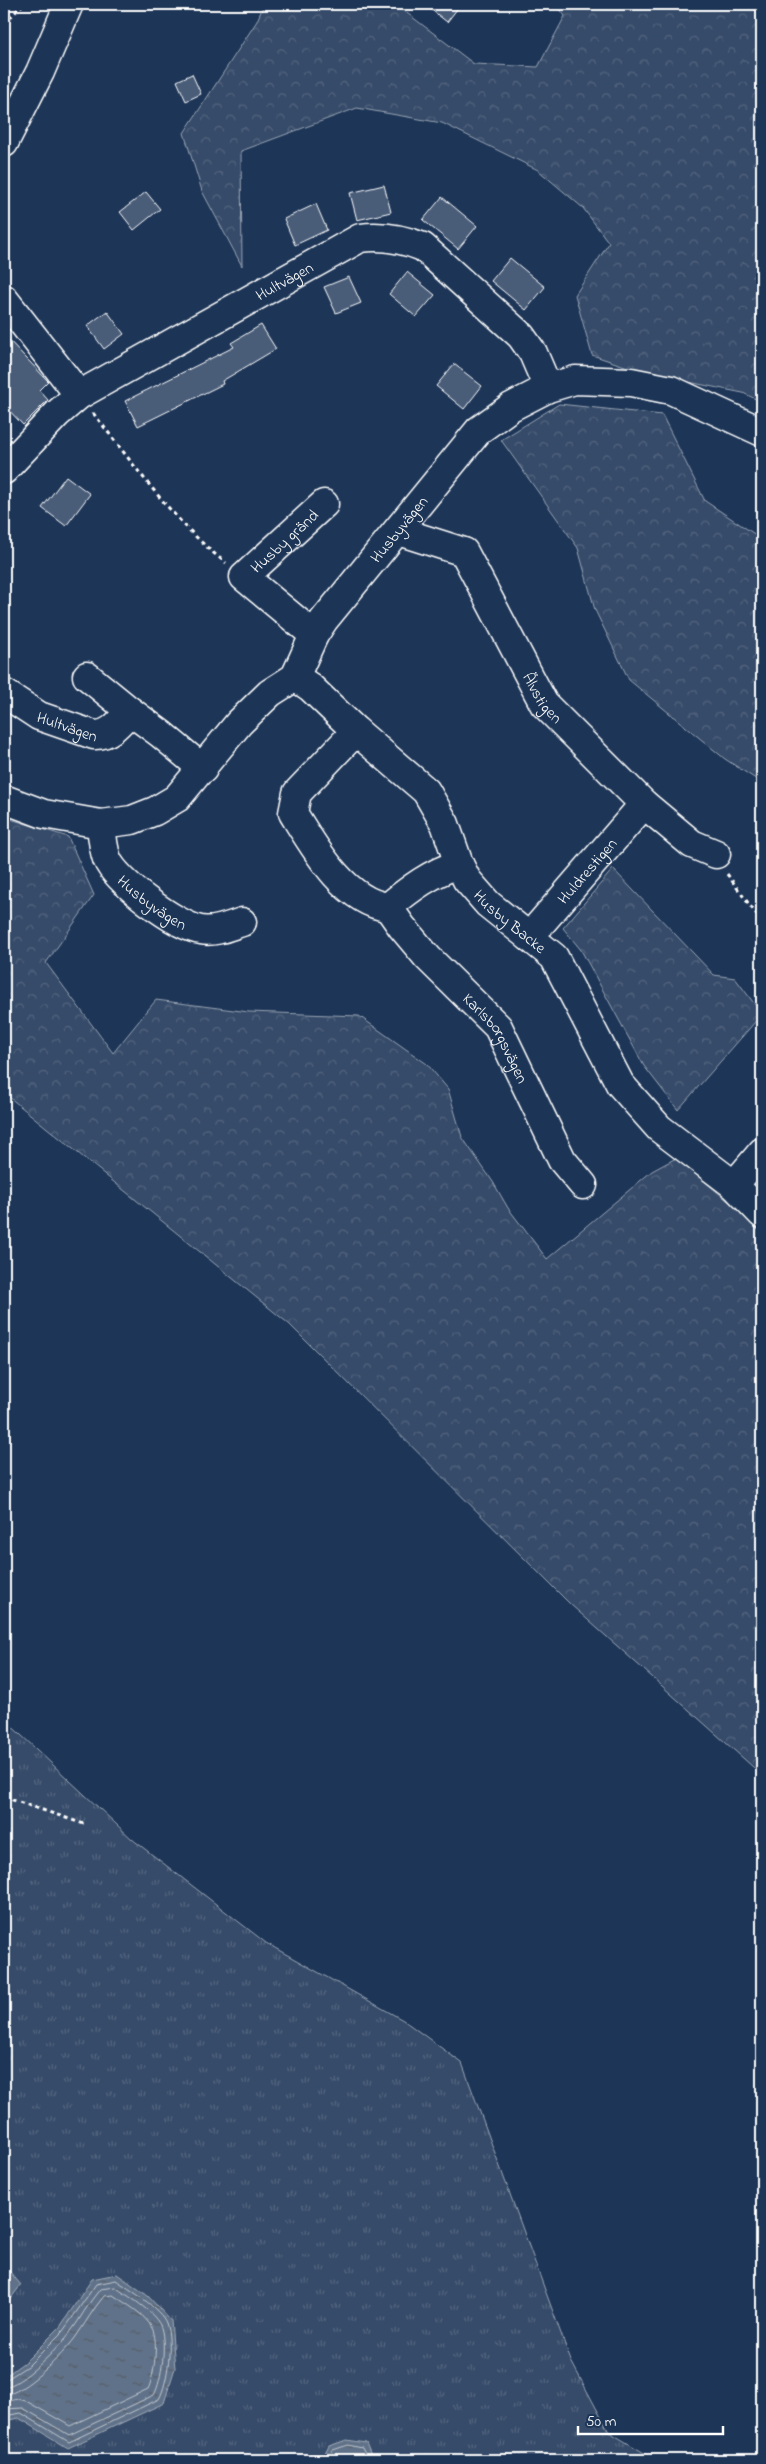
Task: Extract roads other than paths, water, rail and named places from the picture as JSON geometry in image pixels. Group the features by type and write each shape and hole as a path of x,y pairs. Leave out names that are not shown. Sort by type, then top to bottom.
{"street":[{"path":"4,143 40,72 68,4"},
{"name":"Hultvägen","path":"4,470 57,414 79,395 346,244 371,237 406,240 423,247 521,336 533,353 548,388"},
{"path":"4,299 79,395"},
{"name":"Husbyvägen","path":"295,677 314,635 479,430 511,407 548,388 575,380 639,384 671,390 762,432"},
{"name":"Husby gränd","path":"314,635 244,577 324,504"},
{"name":"Älvstigen","path":"398,531 464,552 544,704 644,804 692,844 716,854"},
{"path":"87,676 203,769"},
{"path":"4,799 44,814 101,824 132,820 155,812 177,798 245,717 270,693 295,677"},
{"name":"Husby Backe","path":"295,677 310,687 356,731 426,791 445,824 459,864 467,880 488,904 554,957 620,1084 659,1128 734,1185 762,1214"},
{"name":"Hultvägen","path":"4,693 40,716 94,735 110,732 130,711"},
{"path":"356,731 297,793 293,813 324,862 361,897 374,905 388,907 417,882 440,870 459,864"},
{"name":"Huldrestigen","path":"529,937 644,804"},
{"name":"Husbyvägen","path":"101,824 105,854 116,874 158,909 181,924 201,930 218,930 242,922"},
{"name":"Karlsborgsvägen","path":"388,907 402,928 428,958 456,987 486,1013 498,1027 562,1160 583,1185"},
{"path":"734,1185 762,1152"}],"water":[{"path":"4,2265 21,2285 11,2298 4,2301"},
{"path":"117,2274 148,2296 171,2321 175,2368 164,2403 68,2448 19,2418 4,2421 4,2377 26,2361 60,2327 92,2279"},
{"path":"347,2440 366,2443 373,2460 322,2460 329,2446"}]}
